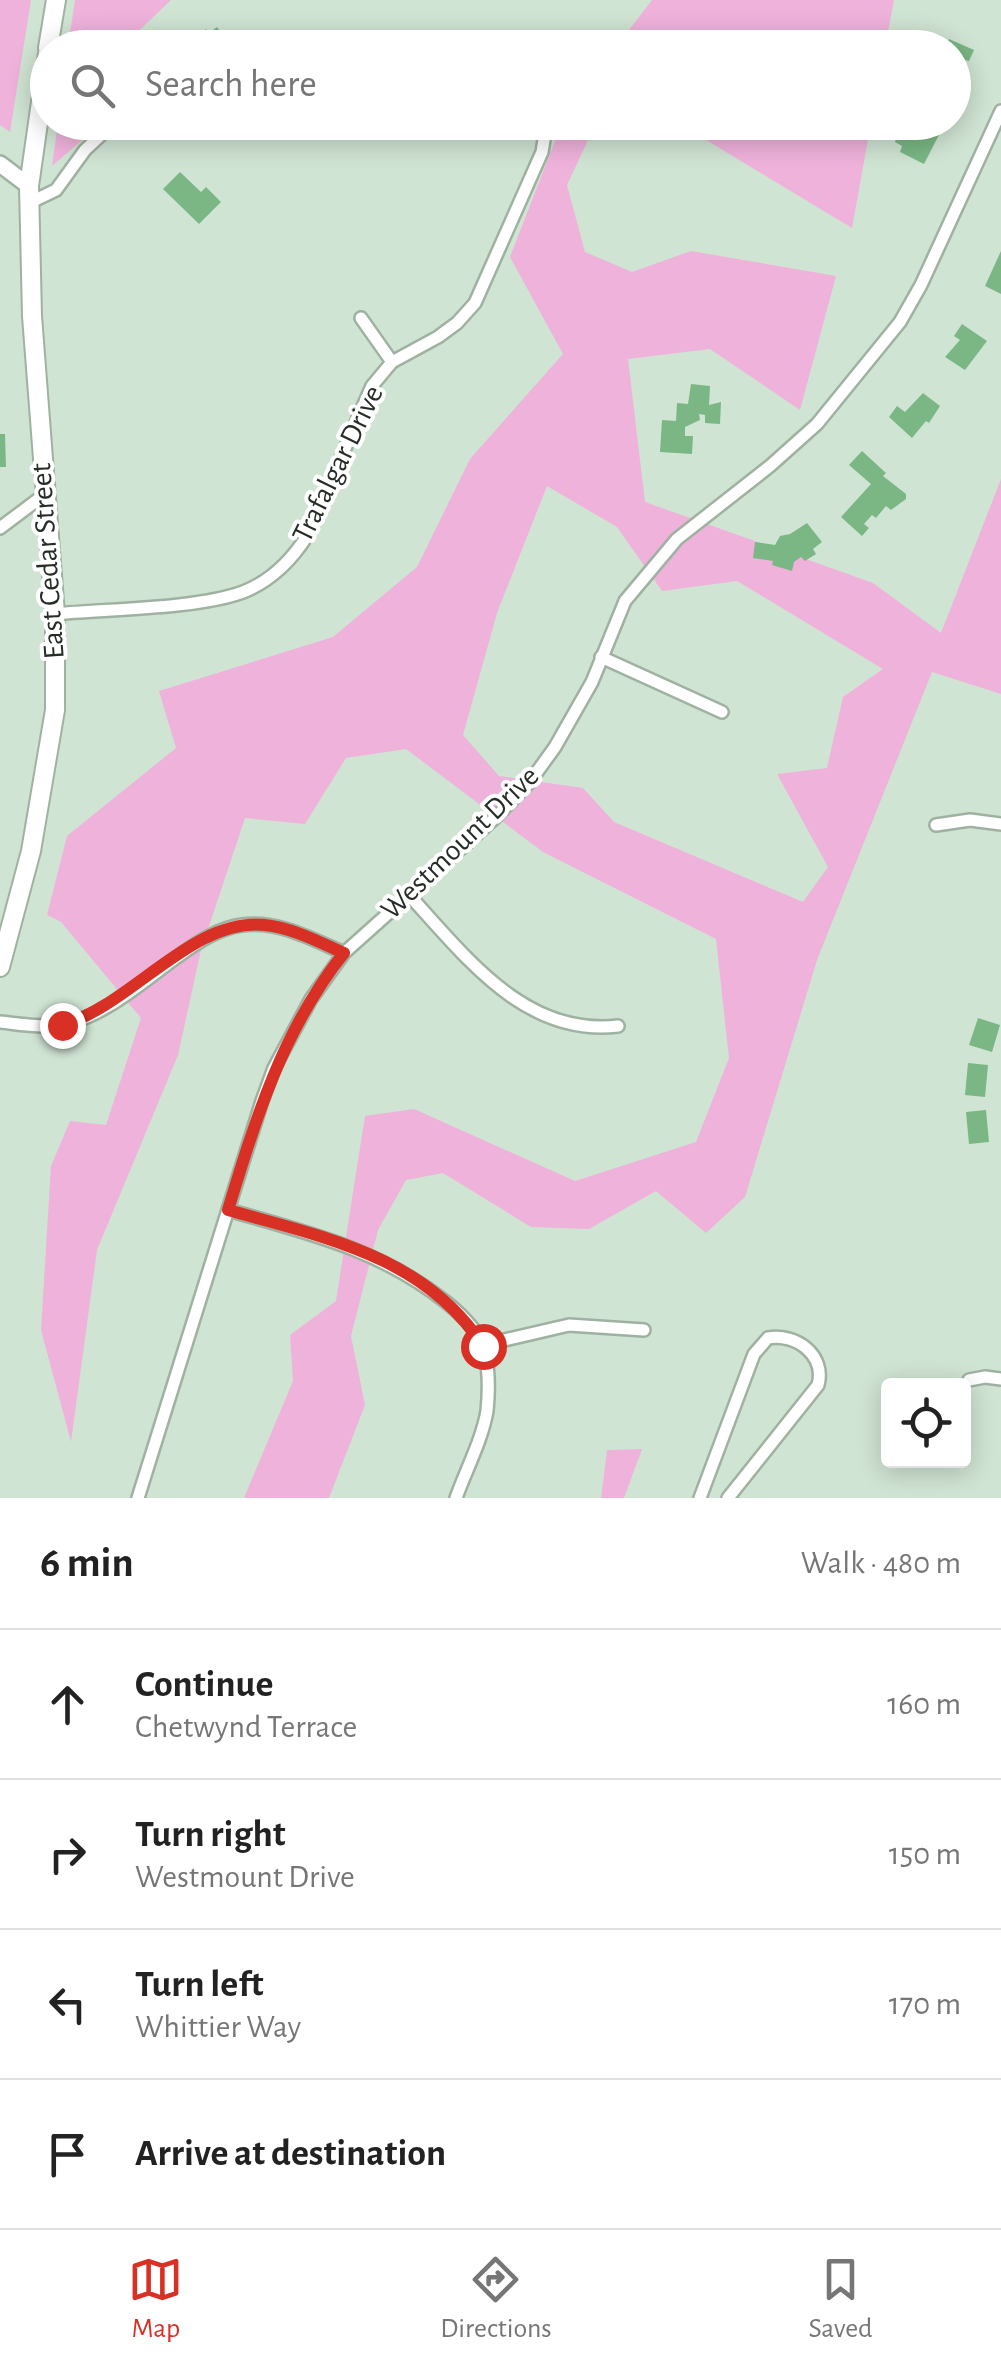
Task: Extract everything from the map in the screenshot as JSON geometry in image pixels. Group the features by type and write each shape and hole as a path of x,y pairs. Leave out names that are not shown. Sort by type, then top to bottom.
{"main road":[{"name":"East Cedar Street","path":"51,30 56,0"},
{"name":"East Cedar Street","path":"0,967 6,919 31,852 55,710 55,614 32,316 29,194 36,140"}],"street":[{"name":"Westmount Drive","path":"138,1498 274,1068 311,999 344,953 496,817 529,782 569,725 592,682 624,601 676,539 817,424 900,322 921,285 1001,110"},
{"path":"0,164 29,194 56,190 95,140"},
{"name":"Trafalgar Drive","path":"55,614 210,600 243,592 274,574 293,557 307,536 372,386 392,362 448,330 475,303 542,152 544,140"},
{"path":"360,318 392,362"},
{"path":"0,528 44,495"},
{"path":"601,656 722,712"},
{"path":"936,826 970,820 1001,824"},
{"path":"409,895 468,958 513,998 560,1023 590,1030 618,1026"},
{"path":"0,1022 43,1026 81,1020 194,946 240,925 292,930 344,953"},
{"path":"228,1210 379,1257 420,1281 462,1314 483,1346 488,1378 486,1414 456,1498"},
{"path":"483,1346 569,1325 644,1330"},
{"path":"700,1498 754,1354 768,1338 791,1338 813,1355 820,1376 818,1385 728,1498"},
{"path":"971,1380 1001,1379"}],"shaded area":[{"path":"0,0 31,0 10,132 0,125"},
{"path":"75,0 171,0 140,30 71,30"},
{"path":"652,0 894,0 888,30 629,30"},
{"path":"56,140 82,140 52,166"},
{"path":"555,140 588,140 567,185 585,252 632,272 691,251 836,276 800,410 710,349 628,359 645,502 873,583 941,633 1001,479 1001,694 932,672 817,960 745,1197 706,1233 656,1191 589,1229 531,1227 443,1173 406,1180 378,1230 351,1336 365,1405 329,1498 244,1498 293,1381 290,1335 336,1301 365,1116 414,1109 575,1181 696,1142 729,1058 716,939 543,852 406,749 346,758 305,824 245,818 201,950 178,1055 97,1250 71,1442 41,1330 51,1166 70,1121 106,1125 141,1018 61,922 47,915 67,836 176,748 159,691 333,637 417,567 470,459 563,354 510,257","holes":["547,486 617,527 662,591 737,581 883,669 843,697 827,768 777,774 828,867 803,902 614,822 583,788 499,776 463,735 497,613"]},
{"path":"706,140 868,140 852,228"},
{"path":"642,1449 624,1498 601,1498 607,1450"}],"building":[{"path":"936,140 924,164 900,152 902,146 895,142"},
{"path":"180,172 201,192 206,187 221,202 199,224 163,189"},
{"path":"1001,251 1001,294 985,286"},
{"path":"962,324 987,341 965,370 945,357 960,340 954,336"},
{"path":"691,384 710,386 709,405 721,402 720,424 705,423 705,415 699,414 700,420 685,427 685,436 693,436 692,454 660,452 662,420 676,421 677,403 688,404"},
{"path":"923,393 940,406 912,438 889,417 897,406 905,412"},
{"path":"0,434 5,434 6,467 0,467"},
{"path":"862,451 886,473 883,476 906,494 906,499 891,510 886,506 876,518 872,515 864,524 869,528 862,536 841,517 871,484 849,465"},
{"path":"807,523 822,542 813,549 816,554 794,562 792,571 772,565 773,561 753,558 755,542 775,545 780,536"},
{"path":"978,1018 1000,1025 992,1052 969,1045"},
{"path":"968,1063 988,1065 985,1097 965,1095"},
{"path":"986,1110 989,1142 969,1144 966,1112"}],"route":[{"path":"62,1025 81,1020 194,946 240,925 292,930 344,953 311,999 274,1068 228,1210 379,1257 420,1281 462,1314 483,1346"}]}
